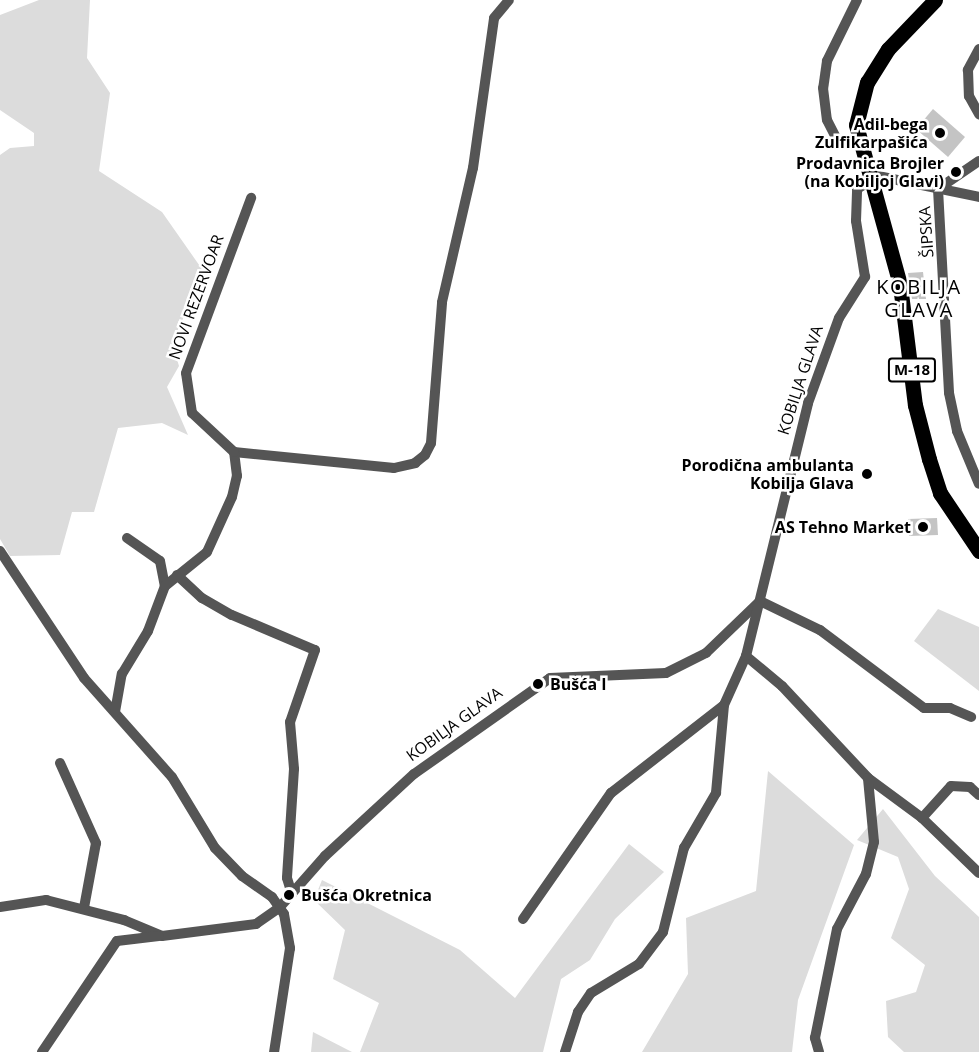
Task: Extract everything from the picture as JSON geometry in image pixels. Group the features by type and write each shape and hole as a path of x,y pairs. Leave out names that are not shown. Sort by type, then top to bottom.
{"main road":[{"name":"M-18","path":"935,0 888,49 867,82 855,125 858,144 900,285 915,405 929,459 940,493 979,551"}],"street":[{"path":"115,712 122,674 148,631 165,586 207,552 232,497 237,476 234,452 394,468 415,463 425,455 431,443 442,302 474,168 494,18 509,0"},
{"path":"857,0 828,61 823,88 827,120 838,142 858,144"},
{"path":"920,18 929,0"},
{"path":"979,49 972,56 968,80 969,96 979,114"},
{"path":"938,189 979,161"},
{"path":"868,178 878,176 979,196"},
{"name":"KOBILJA GLAVA","path":"565,1052 578,1012 591,993 639,964 663,932 684,848 717,793 724,705 746,656 808,403 839,318 864,282 855,203 857,189 868,178"},
{"name":"ŠIPSKA","path":"938,189 948,393 957,431 979,484"},
{"name":"NOVI REZERVOAR","path":"234,452 192,413 186,373 251,198"},
{"path":"128,538 160,561 165,586"},
{"path":"0,551 84,678 172,777 215,848 280,907 290,948 273,1052"},
{"path":"177,575 202,598 232,615 315,650 290,722 294,769 287,878 292,894"},
{"path":"760,601 820,630 924,708 950,708 971,717"},
{"name":"KOBILJA GLAVA","path":"42,1052 117,941 256,924 280,907 325,856 414,774 550,678 666,673 706,653 760,601"},
{"path":"746,656 782,686 868,778 922,818 979,873"},
{"name":"KOBILJA GLAVA","path":"523,919 611,793 724,705"},
{"path":"60,763 96,843 84,908"},
{"path":"819,1052 815,1038 832,947 866,874 873,848 868,778"},
{"path":"922,818 951,786 969,787 979,795"},
{"path":"0,907 46,900 84,908 162,936"}],"shaded area":[{"path":"39,0 90,0 87,58 110,93 99,171 162,212 204,272 172,343 179,366 167,387 188,435 162,423 118,428 94,512 72,512 60,555 10,556 0,539 0,155 10,148 34,146 34,133 0,110 0,15"},
{"path":"938,609 979,627 979,691 914,641"},
{"path":"768,771 854,845 798,1000 792,1052 642,1052 688,974 686,918 756,891"},
{"path":"883,809 935,876 979,917 979,1052 904,1052 888,1037 886,1001 916,992 925,965 891,938 909,889 898,857 857,840"},
{"path":"629,844 664,872 615,919 590,960 561,979 543,1052 360,1052 379,1003 333,979 345,930 314,900 322,880 460,950 515,998"},
{"path":"313,1032 352,1052 311,1052"}],"building":[{"name":"Adil-bega Zulfikarpašića","path":"933,109 965,137 948,157 916,129"},
{"path":"923,272 926,299 912,299 908,273"},
{"name":"AS Tehno Market","path":"937,518 938,535 909,536 908,519"}],"place":[{"name":"Adil-bega Zulfikarpašića","path":"940,133"},
{"name":"Prodavnica Brojler (na Kobiljoj Glavi)","path":"956,172"},
{"name":"Porodična ambulanta Kobilja Glava","path":"867,474"},
{"name":"AS Tehno Market","path":"923,527"},
{"name":"Bušća I","path":"538,684"},
{"name":"Bušća Okretnica","path":"289,895"}],"district":[{"name":"KOBILJA GLAVA","path":"919,298"}]}
